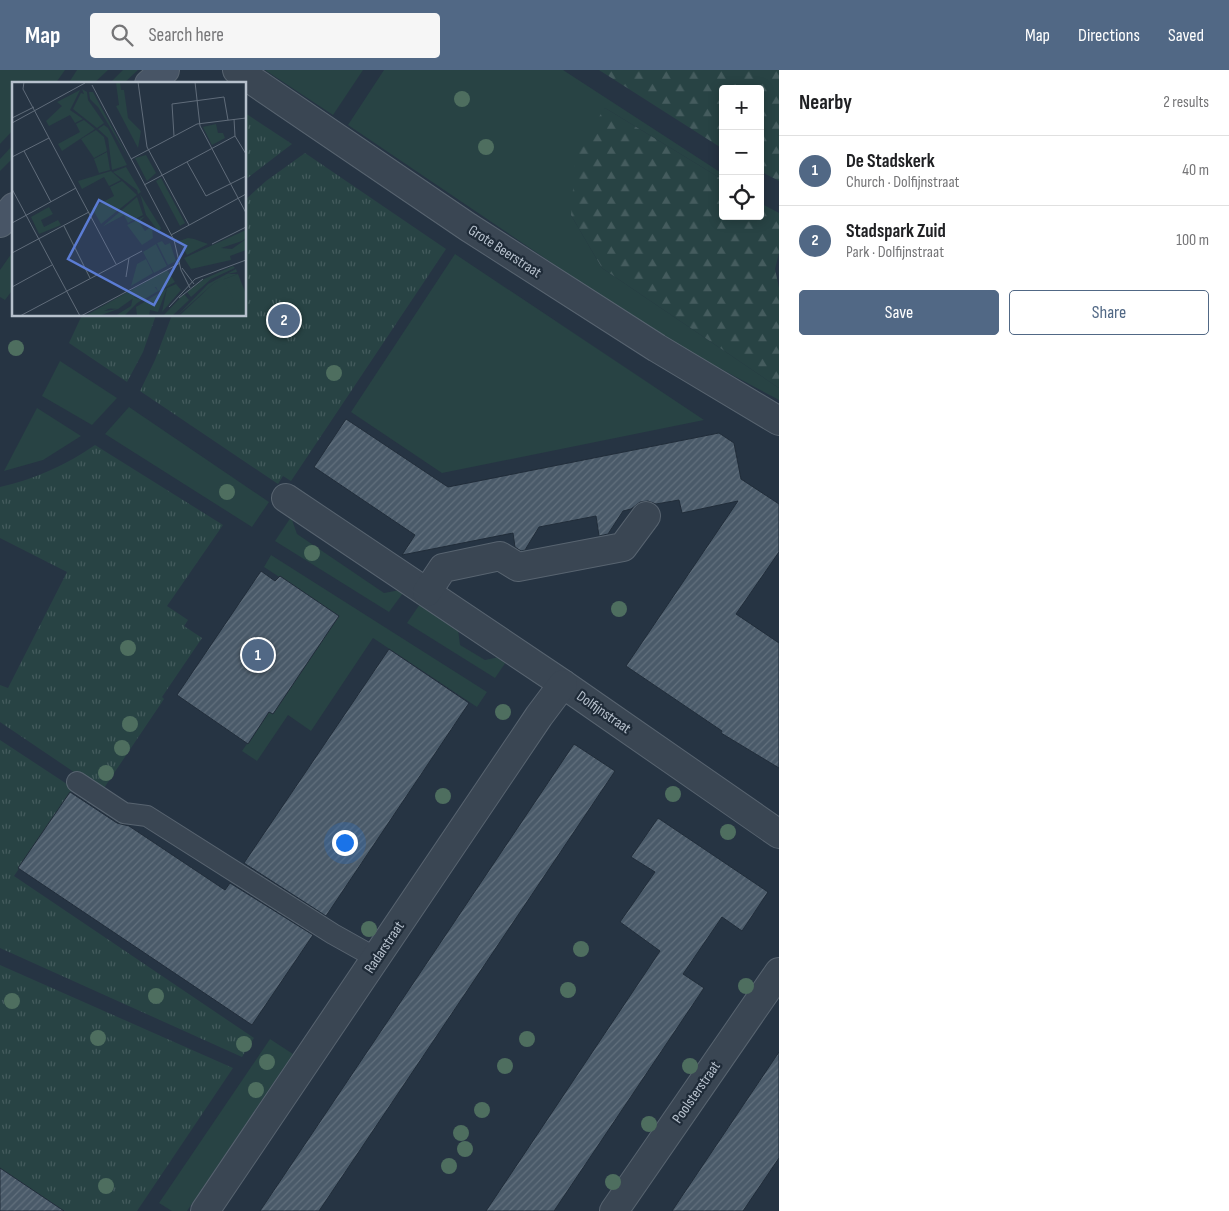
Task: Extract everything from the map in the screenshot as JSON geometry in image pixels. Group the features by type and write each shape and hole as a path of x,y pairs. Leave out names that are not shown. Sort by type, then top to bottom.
{"street":[{"path":"152,82 165,70"},
{"name":"Grote Beerstraat","path":"237,70 468,227 657,348 779,420"},
{"path":"0,223 12,209"},
{"name":"Dolfijnstraat","path":"286,498 563,684 779,834"},
{"path":"427,592 443,568 500,556 518,567 624,547 646,516"},
{"name":"Radarstraat","path":"204,1211 539,716 563,684"},
{"name":"Poolsterstraat","path":"614,1211 779,972"}],"lane":[{"path":"77,782 124,813 146,816 333,934 376,958"}],"green space":[{"path":"0,70 65,70 56,82 12,82 12,131 0,144"},
{"path":"77,70 108,70 95,82 69,82"},
{"path":"123,70 138,70 125,82 111,82"},
{"path":"265,70 363,70 333,115"},
{"path":"384,70 563,70 719,171 719,178 605,108 571,215 602,268 779,388 779,400 693,354 586,286 348,125"},
{"path":"599,70 779,70 779,181 764,173 764,85 719,85 719,146"},
{"path":"605,108 719,178 719,220 764,220 764,205 779,213 779,253 775,269 779,288 779,388 602,268 571,215 576,151"},
{"path":"246,114 292,144 246,179"},
{"path":"12,146 12,159 0,171 0,159"},
{"path":"305,153 446,249 291,481 283,476 278,484 140,391 155,360 172,316 246,316 246,199 266,181"},
{"path":"12,253 12,291 5,300 0,297 0,270"},
{"path":"455,254 704,420 442,473 351,412"},
{"path":"82,316 156,316 143,352 127,382 69,343"},
{"path":"60,361 117,398 92,425 42,396"},
{"path":"129,407 269,502 252,527 105,434"},
{"path":"37,408 81,436 43,460 4,471"},
{"path":"95,445 223,525 167,606 188,620 184,626 202,638 162,697 164,699 102,791 0,722 0,685 8,688 67,572 0,538 0,487 26,480 50,470 73,459"},
{"path":"291,517 297,534 384,593 400,590 403,593 389,612 275,541"},
{"path":"271,555 487,692 477,707 373,638 311,731 288,715 257,761 242,751 269,712 273,714 339,616 264,567"},
{"path":"420,604 458,629 460,645 485,660 499,657 506,662 495,678 407,623"},
{"path":"0,740 73,788 14,876 254,1038 242,1057 0,948"},
{"path":"0,965 233,1068 137,1211 64,1211 0,1168"},
{"path":"270,1039 293,1054 187,1211 172,1211 159,1203"}],"building":[{"path":"346,419 448,487 719,433 734,443 741,479 779,504 779,552 736,614 779,643 779,768 721,733 722,731 626,666 738,501 682,513 679,500 656,504 648,501 640,502 631,509 623,511 608,534 599,536 596,516 539,527 525,550 521,551 515,547 513,533 402,555 415,535 314,467"},
{"path":"261,571 275,581 280,576 339,616 273,714 269,712 248,744 177,695"},
{"path":"389,649 469,703 326,916 244,863"},
{"path":"574,744 615,771 319,1211 260,1211"},
{"path":"70,792 117,823 129,826 225,890 230,883 313,935 252,1025 18,868"},
{"path":"658,818 768,892 742,931 722,917 683,974 704,988 554,1211 486,1211 660,951 620,922 655,872 631,857"},
{"path":"779,1052 779,1158 743,1211 672,1211"},
{"path":"0,1168 64,1211 0,1211"}],"place":[{"name":"Stadspark Zuid","path":"284,320"},
{"name":"De Stadskerk","path":"258,655"}]}
